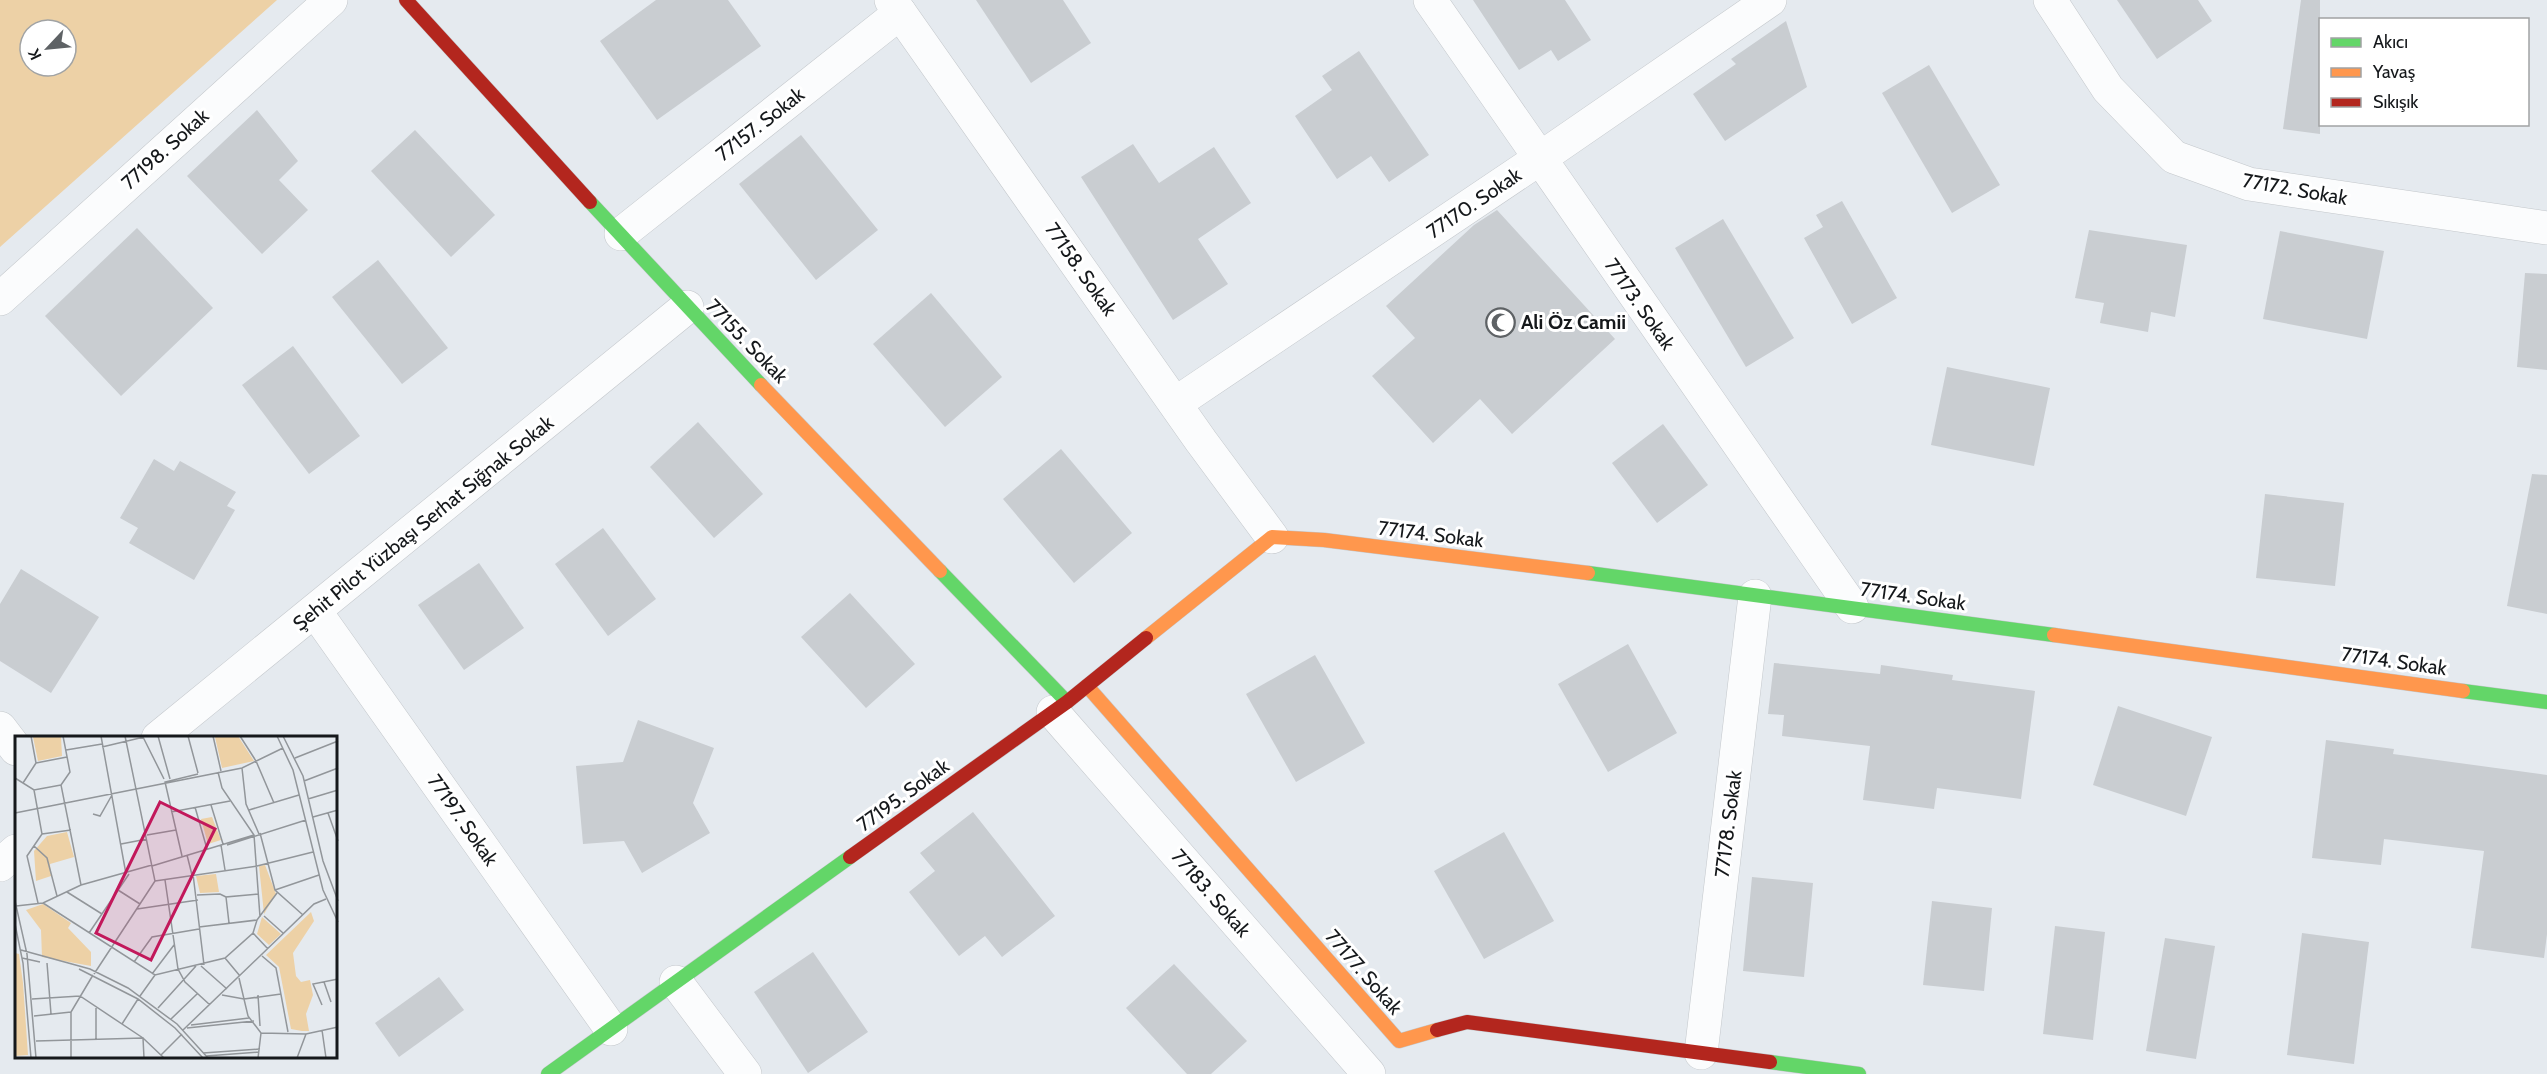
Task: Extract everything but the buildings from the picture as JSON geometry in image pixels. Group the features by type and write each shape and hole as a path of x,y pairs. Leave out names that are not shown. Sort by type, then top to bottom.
{"main road":[{"name":"77155. Sokak","path":"406,0 687,307 1060,707"},
{"name":"77174. Sokak","path":"1272,537 1324,540 1852,607 2547,702"},
{"name":"77195. Sokak","path":"548,1074 1060,707 1272,537"},
{"name":"77177. Sokak","path":"1087,686 1399,1041 1467,1022 1859,1074"}],"street":[{"name":"77198. Sokak","path":"0,299 330,0"},
{"name":"77173. Sokak","path":"1430,0 1852,607"},
{"name":"77170. Sokak","path":"1176,403 1539,159 1770,0"},
{"name":"77172. Sokak","path":"2050,0 2108,89 2174,158 2249,184 2547,228"},
{"name":"77157. Sokak","path":"621,234 895,6"},
{"name":"77158. Sokak","path":"895,6 1201,441 1272,537"},
{"name":"Şehit Pilot Yüzbaşı Serhat Sığnak Sokak","path":"160,736 687,307"},
{"name":"77178. Sokak","path":"1701,1053 1755,596"},
{"name":"77197. Sokak","path":"315,611 611,1029"},
{"name":"77183. Sokak","path":"1060,707 1358,1070"},
{"path":"0,728 15,748"},
{"path":"0,865 15,852"},
{"path":"676,982 746,1074"},
{"path":"1358,1070 1399,1041"}],"shaded area":[{"path":"0,0 277,0 0,247"}],"traffic: fast":[{"path":"590,202 761,385"},
{"path":"940,571 1067,702"},
{"path":"1588,573 2054,635"},
{"path":"2463,691 2547,702"},
{"path":"548,1074 850,857"},
{"path":"1770,1062 1859,1074"}],"traffic: slow":[{"path":"761,385 940,571"},
{"path":"1146,638 1272,537 1324,540 1588,573"},
{"path":"2054,635 2463,691"},
{"path":"1087,686 1399,1041 1437,1030"}],"traffic: jam":[{"path":"406,0 590,202"},
{"path":"850,857 1067,702 1146,638"},
{"path":"1437,1030 1467,1022 1770,1062"}],"place":[{"name":"Ali Öz Camii","path":"1500,322"}]}
